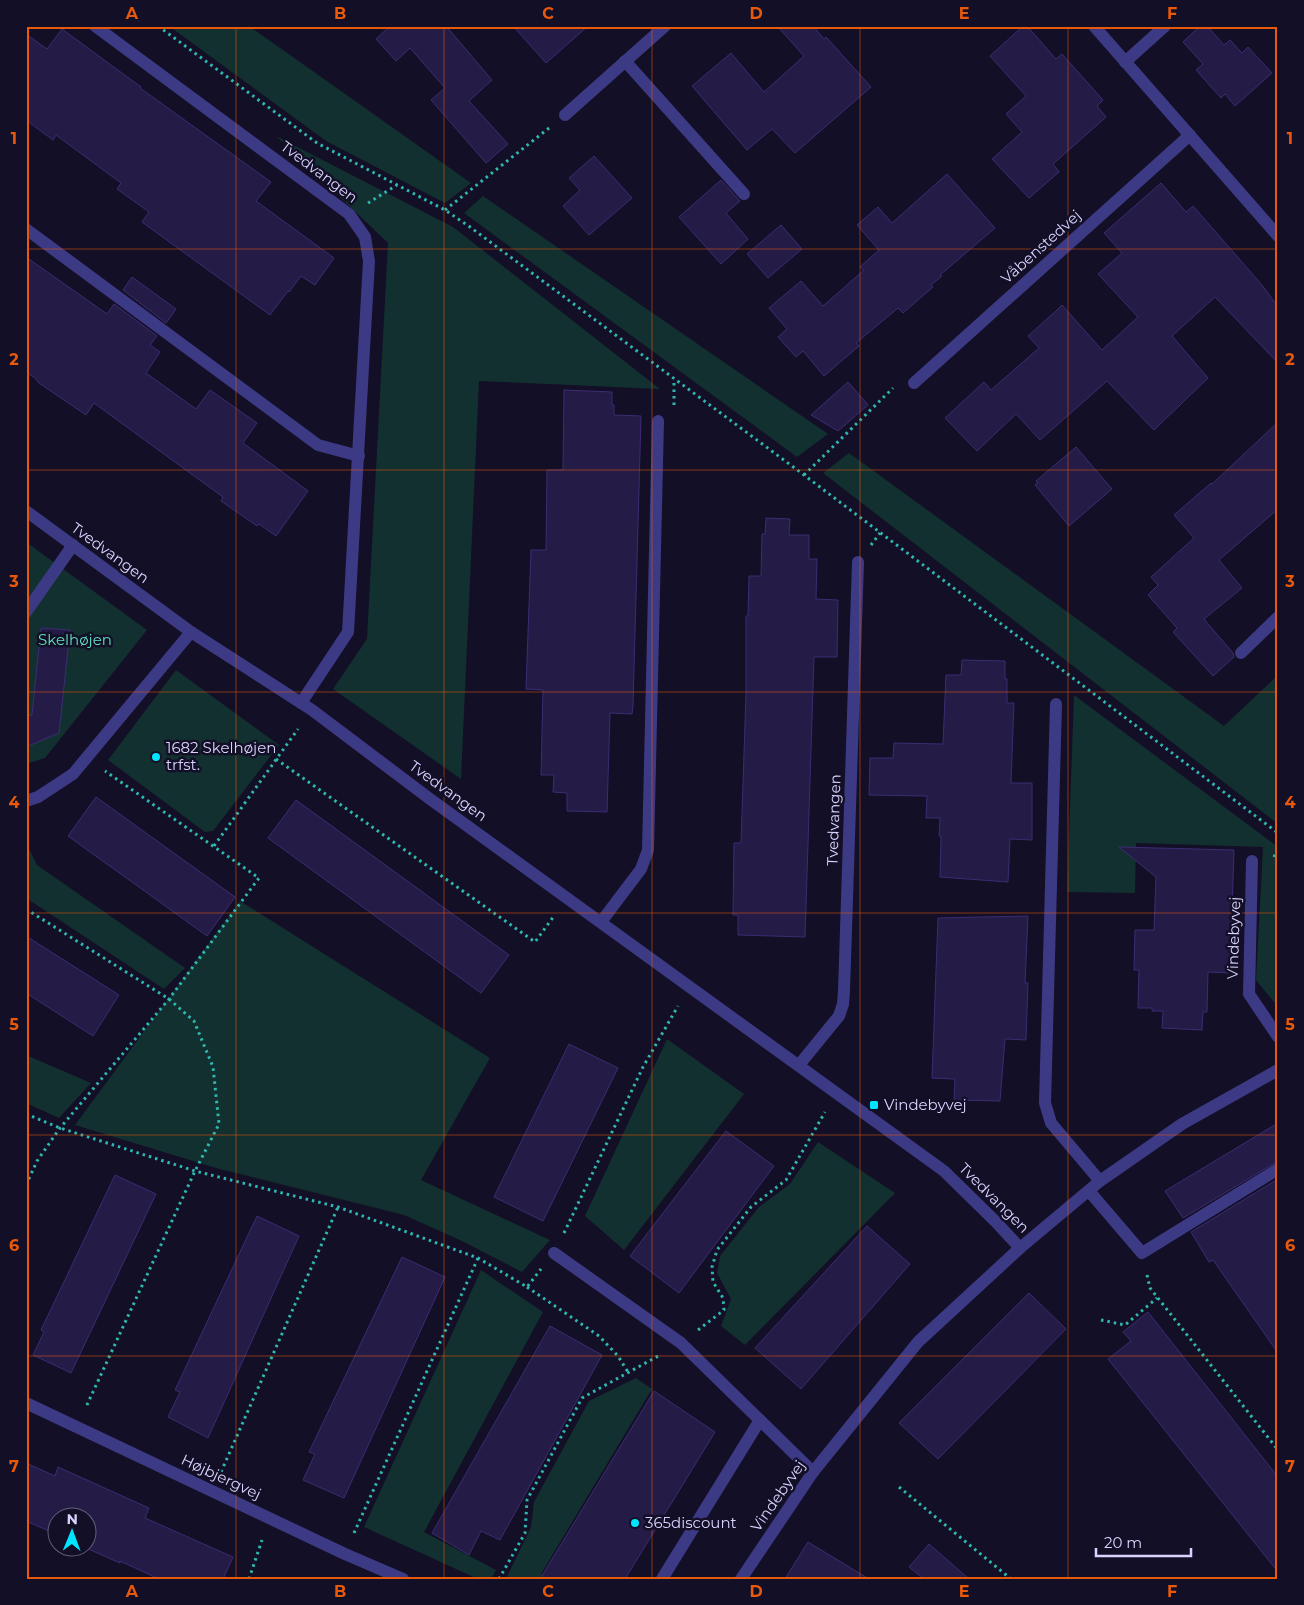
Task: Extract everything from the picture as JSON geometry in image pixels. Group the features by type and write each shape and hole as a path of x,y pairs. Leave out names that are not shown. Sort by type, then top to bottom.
{"street":[{"name":"Tvedvangen","path":"95,26 350,214 365,237 369,261 348,632 301,703"},
{"path":"565,115 665,26"},
{"path":"1094,26 1278,236"},
{"path":"1125,62 1165,26"},
{"path":"625,61 744,194"},
{"name":"Våbenstedvej","path":"914,383 1190,135"},
{"path":"26,229 318,444 359,456"},
{"path":"601,922 641,869 648,850 658,421"},
{"name":"Tvedvangen","path":"26,511 190,632 312,710 430,799 568,897 944,1171 1020,1248"},
{"path":"26,612 73,545"},
{"name":"Tvedvangen","path":"799,1065 839,1016 844,990 858,562"},
{"path":"1241,653 1278,617"},
{"path":"26,801 38,797 73,774 190,632"},
{"path":"1056,704 1045,1103 1051,1124 1100,1181"},
{"name":"Vindebyvej","path":"1252,862 1249,994 1278,1037"},
{"name":"Vindebyvej","path":"741,1579 813,1472 918,1342 1020,1248 1100,1181 1182,1124 1278,1070"},
{"path":"1089,1191 1142,1253 1278,1170"},
{"path":"554,1253 681,1343 813,1472"},
{"name":"Højbjergvej","path":"26,1403 345,1554 403,1579"},
{"path":"662,1579 760,1420"}],"path":[{"path":"158,26 317,142 445,210 470,226 804,475 1278,833"},
{"path":"445,210 565,115"},
{"path":"350,214 397,185"},
{"path":"804,475 898,383 914,383"},
{"path":"214,846 312,710"},
{"path":"26,1185 37,1161 60,1128 169,999 259,878 86,758"},
{"path":"276,760 534,942 568,897"},
{"path":"26,909 169,999 194,1021 213,1067 219,1124 195,1171 78,1427"},
{"path":"527,1287 554,1253 643,1067 689,986"},
{"path":"26,1114 60,1128 195,1171 338,1207 478,1258 527,1287 599,1336 618,1356 628,1372"},
{"path":"212,1491 338,1207"},
{"path":"1142,1253 1150,1288 1278,1450"},
{"path":"345,1554 478,1258"},
{"path":"1101,1320 1125,1325 1158,1298"},
{"path":"899,1487 1011,1579"},
{"path":"249,1579 270,1518"}],"green space":[{"path":"169,26 249,26 471,183 445,203 326,141"},
{"path":"276,136 453,227 660,389 479,381 461,779 333,689 367,639 388,243"},
{"path":"483,196 828,434 797,457 464,213"},
{"path":"849,453 1224,726 1275,678 1278,680 1278,824 823,473"},
{"name":"Skelhøjen","path":"26,542 147,630 45,758 26,764"},
{"path":"176,670 279,745 213,831 205,832 108,760"},
{"path":"1074,695 1278,847 1278,1007 1256,980 1263,847 1136,843 1135,893 1067,892"},
{"path":"26,843 37,865 185,968 164,989 26,898"},
{"path":"240,901 490,1058 421,1180 550,1240 522,1272 462,1241 404,1215 216,1168 75,1125"},
{"path":"667,1039 744,1094 624,1250 585,1216"},
{"path":"26,1055 91,1083 59,1118 26,1103"},
{"path":"818,1142 895,1193 745,1345 721,1326 731,1299 717,1273 720,1256 759,1207 790,1184"},
{"path":"481,1270 543,1312 424,1532 496,1570 491,1579 478,1579 364,1527"},
{"path":"636,1378 652,1389 541,1574 549,1579 506,1579 531,1527 534,1502 589,1401"}],"building":[{"path":"390,26 446,26 492,80 469,101 508,144 486,163 431,100 445,88 410,48 396,61 376,39"},
{"path":"513,26 588,26 546,63"},
{"path":"777,26 813,26 824,39 826,37 871,87 795,153 772,129 747,150 692,86 731,53 764,92 804,56"},
{"path":"1023,26 1027,26 1056,59 1062,54 1103,100 1097,106 1106,117 1053,164 1059,172 1029,198 992,159 1022,132 1006,114 1026,96 990,56"},
{"path":"1200,26 1207,26 1224,45 1230,40 1242,53 1248,47 1272,73 1235,106 1225,94 1221,98 1196,70 1203,64 1183,42"},
{"path":"62,29 140,88 271,182 256,201 334,258 315,285 301,276 270,315 142,222 149,212 117,189 121,183 56,135 53,140 26,120 26,34 47,49"},
{"path":"594,156 632,198 589,235 563,206 580,190 569,178"},
{"path":"947,174 995,228 940,275 942,276 931,285 933,287 903,313 898,308 856,343 859,346 824,376 803,351 796,357 778,337 787,329 769,308 801,281 823,306 864,270 860,267 879,250 857,225 878,207 892,223"},
{"path":"721,180 740,201 726,213 748,239 721,264 679,217"},
{"path":"1161,183 1186,212 1193,206 1262,285 1278,307 1278,363 1215,297 1172,336 1208,378 1154,430 1107,381 1040,440 1016,414 977,451 945,418 984,382 991,390 1039,348 1028,336 1062,305 1102,350 1138,317 1098,274 1122,253 1104,233"},
{"path":"781,225 802,249 768,278 747,254"},
{"path":"26,257 107,314 114,304 157,336 150,345 160,352 146,373 196,409 210,390 257,423 243,443 308,491 276,536 259,524 257,526 221,501 223,497 94,403 86,415 26,372"},
{"path":"132,277 176,309 166,323 123,290"},
{"path":"848,382 868,405 838,431 811,415"},
{"path":"564,390 612,392 614,415 641,416 633,706 632,714 610,713 607,812 567,811 567,793 553,792 554,775 541,775 543,690 526,689 531,550 546,550 547,470 563,470"},
{"path":"1278,422 1278,509 1219,560 1242,588 1204,619 1233,653 1234,657 1213,676 1173,632 1177,628 1148,595 1158,585 1151,577 1194,538 1174,515 1212,484"},
{"path":"1076,447 1112,489 1069,526 1035,485 1038,483 1036,481"},
{"path":"766,518 790,519 789,535 809,535 809,559 817,559 816,599 838,600 837,657 814,657 805,937 738,935 738,915 733,915 734,843 741,843 746,694 746,616 748,616 749,576 761,576 762,534 765,534"},
{"path":"41,628 70,630 59,733 26,747 26,717 32,715"},
{"path":"962,660 1005,661 1007,703 1014,703 1011,783 1032,783 1032,840 1010,839 1008,882 940,877 940,818 926,818 927,796 869,795 870,758 893,758 894,743 943,744 946,675 961,675"},
{"path":"96,797 235,897 207,936 68,836"},
{"path":"296,800 509,955 481,993 268,838"},
{"path":"1119,847 1234,850 1230,973 1208,972 1207,1012 1203,1012 1202,1030 1162,1028 1163,1011 1152,1011 1152,1008 1138,1008 1139,970 1134,970 1135,930 1154,930 1156,877"},
{"path":"1028,916 1025,983 1028,983 1026,1040 1005,1039 1000,1101 954,1100 955,1079 932,1078 938,918"},
{"path":"26,936 119,995 93,1036 26,993"},
{"path":"569,1044 618,1068 543,1221 494,1197"},
{"path":"1278,1123 1278,1161 1183,1218 1165,1191"},
{"path":"726,1131 774,1166 679,1293 630,1256"},
{"path":"115,1175 156,1194 71,1373 33,1355 44,1332 41,1330"},
{"path":"1278,1179 1278,1353 1213,1260 1209,1262 1191,1232"},
{"path":"257,1216 299,1236 208,1438 168,1417 180,1392 175,1390"},
{"path":"867,1226 910,1264 801,1389 755,1348"},
{"path":"402,1257 445,1277 344,1498 303,1480 315,1454 309,1452"},
{"path":"1029,1293 1066,1329 938,1459 899,1423"},
{"path":"1148,1312 1278,1477 1278,1572 1108,1359 1131,1341 1123,1332"},
{"path":"550,1326 602,1355 500,1540 481,1531 469,1555 432,1533"},
{"path":"654,1391 715,1432 625,1579 540,1579"},
{"path":"26,1463 55,1476 58,1467 149,1508 145,1518 233,1557 223,1579 159,1579 98,1553 98,1508 48,1508 48,1531 26,1521"},
{"path":"808,1542 869,1579 785,1579"},
{"path":"929,1544 969,1579 924,1579 909,1567"}],"place":[{"name":"1682 Skelhøjen trfst.","path":"156,757"},
{"name":"Vindebyvej","path":"874,1105"},
{"name":"365discount","path":"635,1523"}]}
